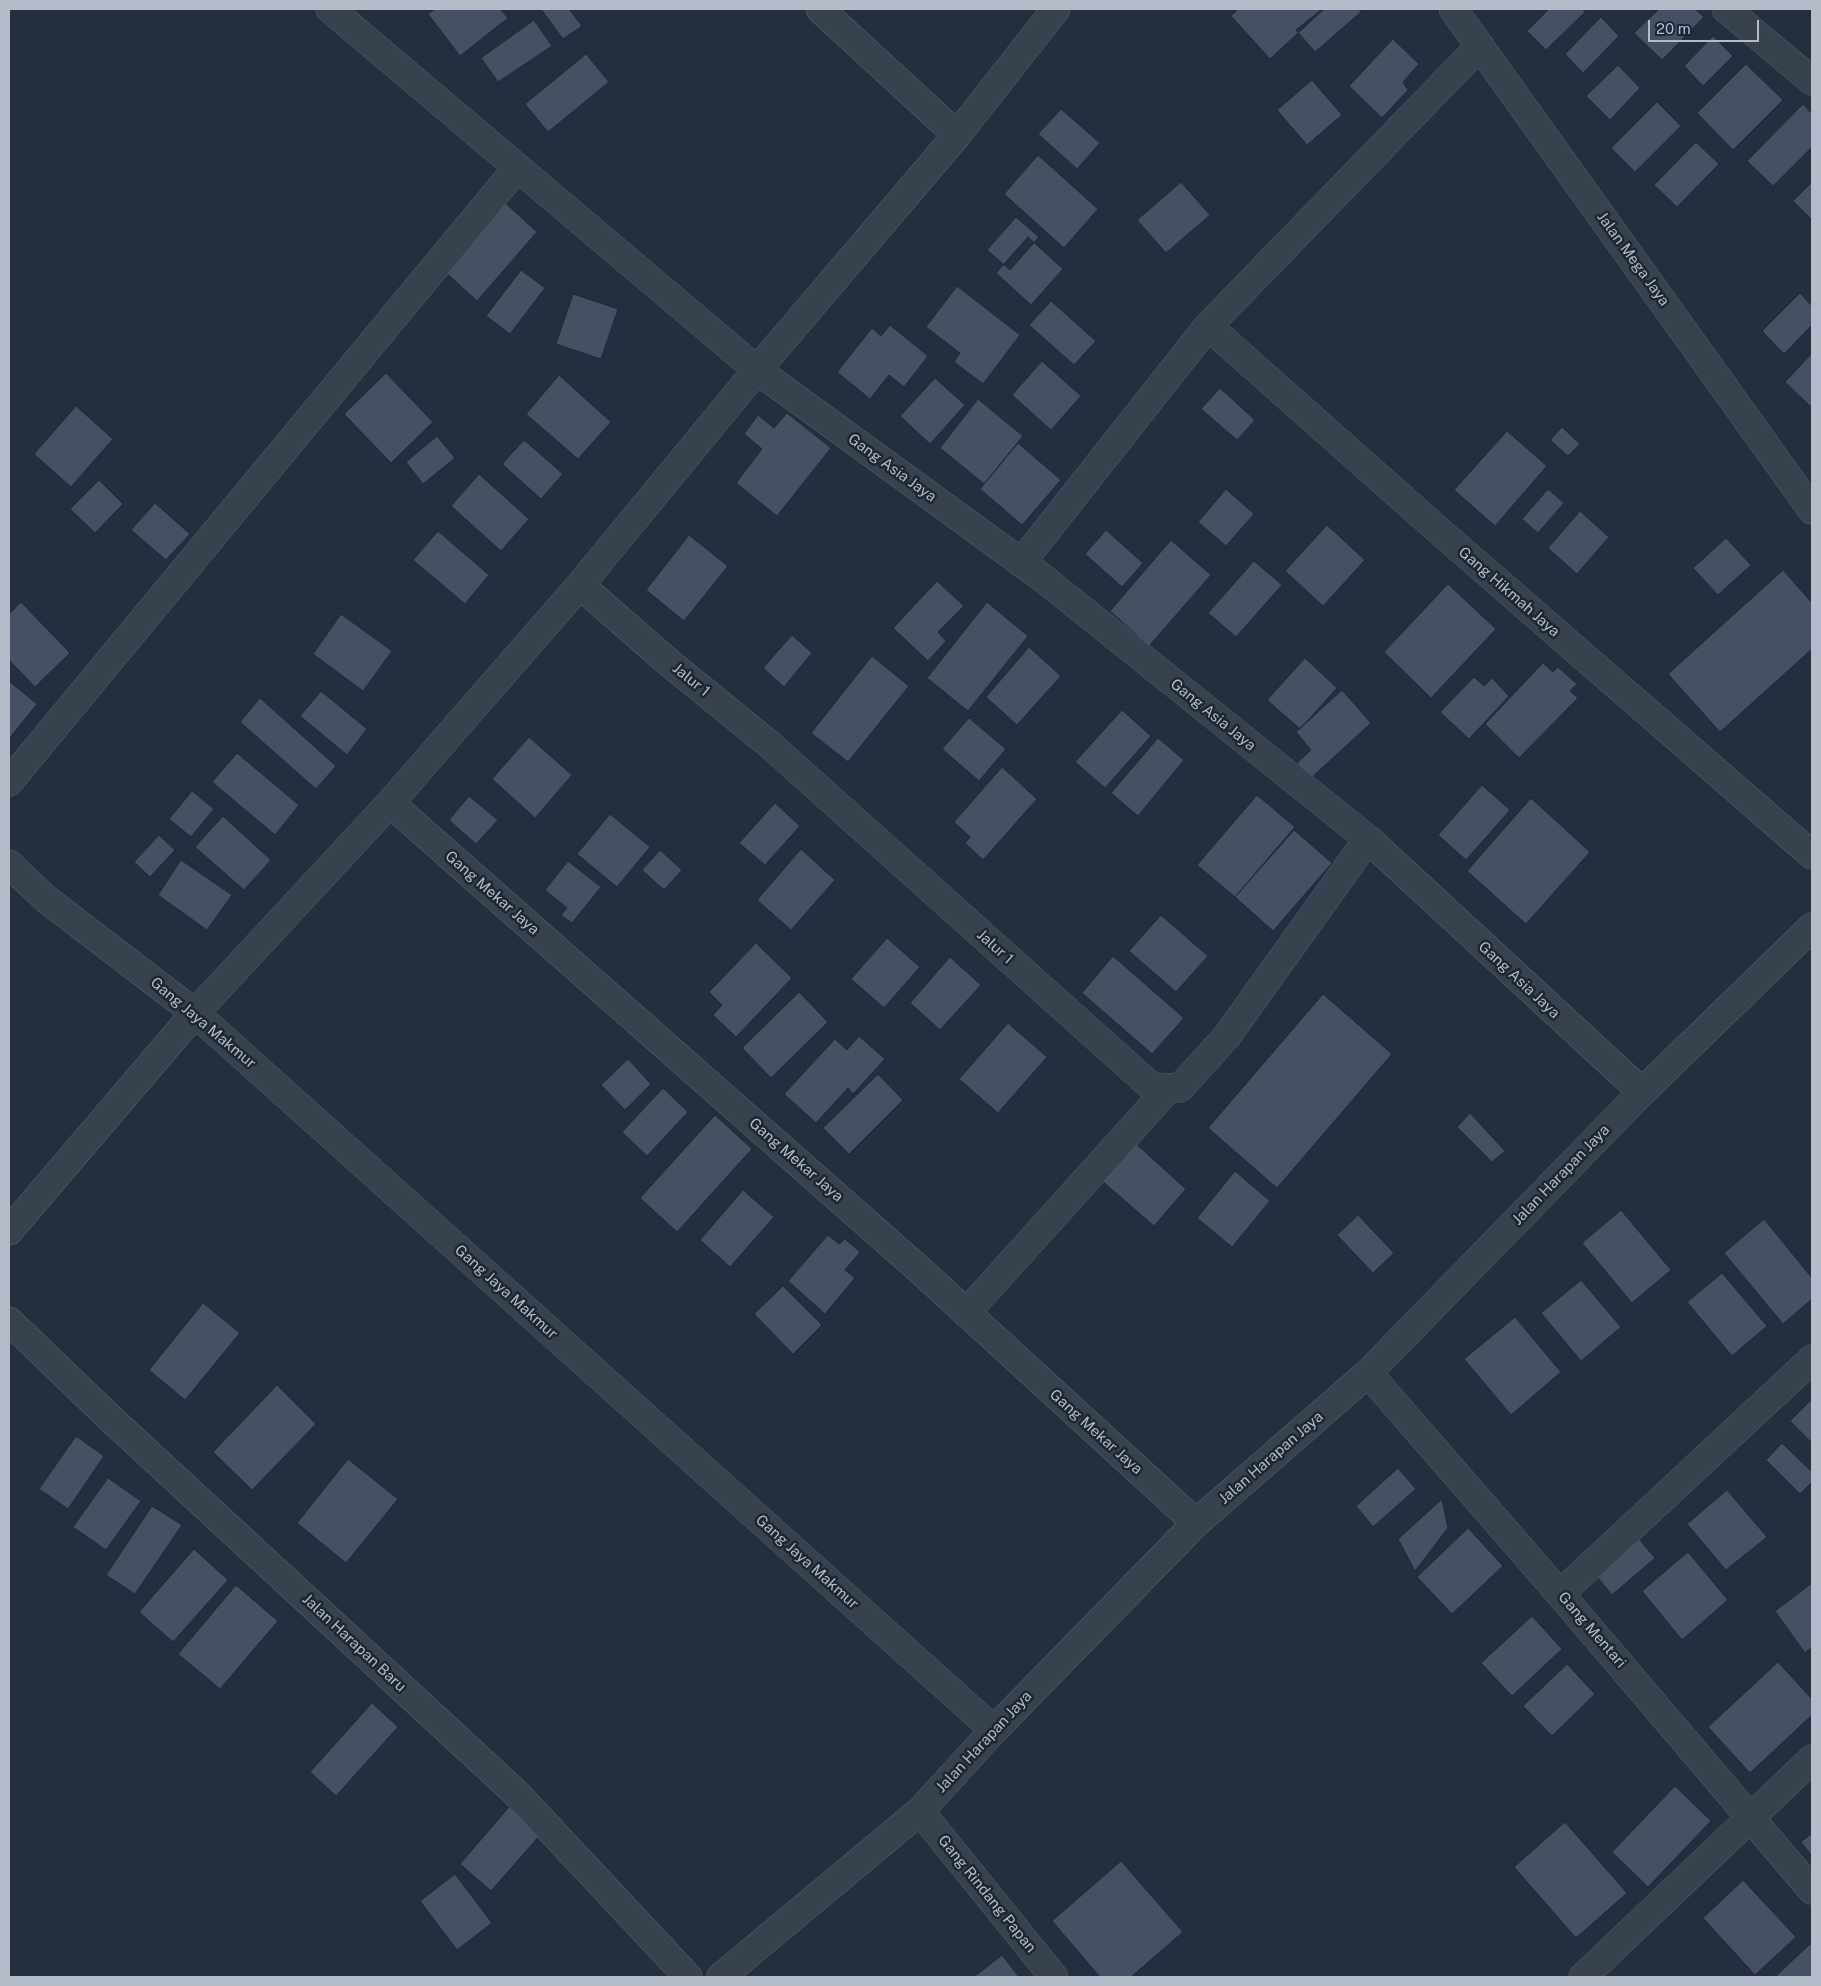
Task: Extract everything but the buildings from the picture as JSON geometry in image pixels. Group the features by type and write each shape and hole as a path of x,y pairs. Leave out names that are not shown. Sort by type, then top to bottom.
{"street":[{"name":"Gang Asia Jaya","path":"330,9 757,370 1052,585 1368,839 1642,1092"},
{"path":"820,9 956,135"},
{"path":"9,1231 195,1013 390,803 580,585 757,370 956,135 1056,9"},
{"name":"Jalan Mega Jaya","path":"1453,9 1812,510"},
{"path":"1726,9 1812,81"},
{"path":"1021,563 1208,326 1480,46"},
{"path":"9,782 517,168"},
{"name":"Gang Hikmah Jaya","path":"1208,326 1444,535 1812,855"},
{"name":"Jalur 1","path":"580,585 768,744 1138,1076 1152,1087 1168,1089"},
{"name":"Gang Mekar Jaya","path":"390,803 921,1271 1196,1523"},
{"path":"966,1313 1168,1089 1180,1088 1227,1036 1368,839"},
{"name":"Gang Jaya Makmur","path":"9,864 46,899 195,1013 994,1730"},
{"name":"Jalan Harapan Jaya","path":"721,1977 920,1811 994,1730 1196,1523 1368,1373 1642,1092 1812,927"},
{"name":"Jalan Harapan Baru","path":"9,1321 111,1419 516,1794 688,1977"},
{"path":"1560,1594 1812,1358"},
{"name":"Gang Mentari","path":"1368,1373 1560,1594 1812,1890"},
{"path":"1582,1977 1752,1818 1812,1759"},
{"name":"Gang Rindang Papan","path":"920,1811 1054,1977"}]}
